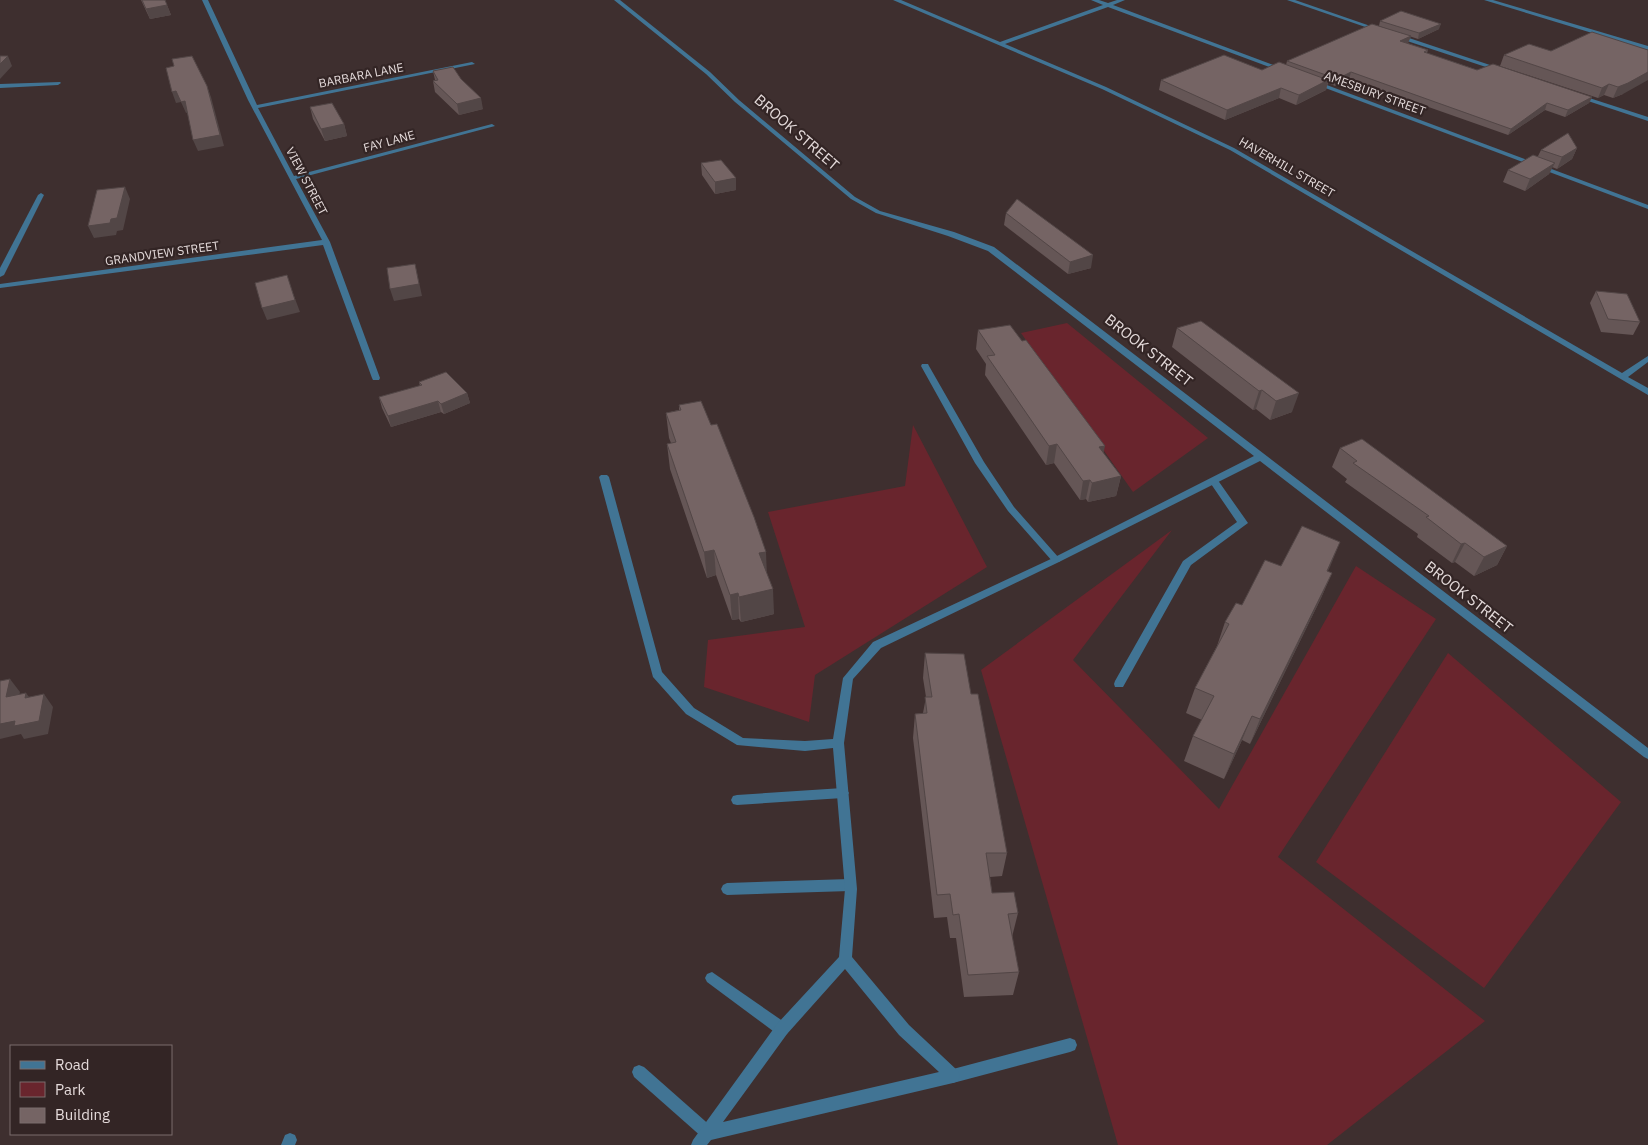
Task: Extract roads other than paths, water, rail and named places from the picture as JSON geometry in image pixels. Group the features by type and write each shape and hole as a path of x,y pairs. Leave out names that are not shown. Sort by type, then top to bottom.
{"street":[{"name":"VIEW STREET","path":"205,0 218,33 255,108 326,242 376,378"},
{"name":"BROOK STREET","path":"617,0 708,73 848,194 878,212 952,234 991,249 1648,754"},
{"name":"HAVERHILL STREET","path":"896,0 1172,119 1232,149 1648,392"},
{"path":"1094,0 1285,71"},
{"path":"1000,44 1122,0"},
{"path":"1290,0 1384,31"},
{"path":"1487,0 1648,48"},
{"path":"1393,34 1506,72"},
{"name":"BARBARA LANE","path":"255,108 472,64"},
{"name":"AMESBURY STREET","path":"1303,78 1648,207"},
{"path":"0,86 58,83"},
{"path":"1572,94 1648,119"},
{"name":"FAY LANE","path":"293,178 492,126"},
{"path":"0,275 41,195"},
{"name":"GRANDVIEW STREET","path":"0,286 326,242"},
{"path":"1623,377 1648,358"},
{"path":"925,366 980,462 1011,508 1056,560"},
{"path":"698,1145 782,1028 845,959 850,885 838,743 848,678 877,645 1056,560 1262,456"},
{"path":"604,477 657,674 690,711 741,742 806,746 838,743"},
{"path":"1119,684 1186,563 1243,523 1214,480"},
{"path":"737,800 842,793"},
{"path":"727,889 850,885"},
{"path":"845,959 904,1030 953,1076"},
{"path":"712,978 782,1028"},
{"path":"708,1133 953,1076 1070,1045"},
{"path":"639,1072 708,1133"}]}
